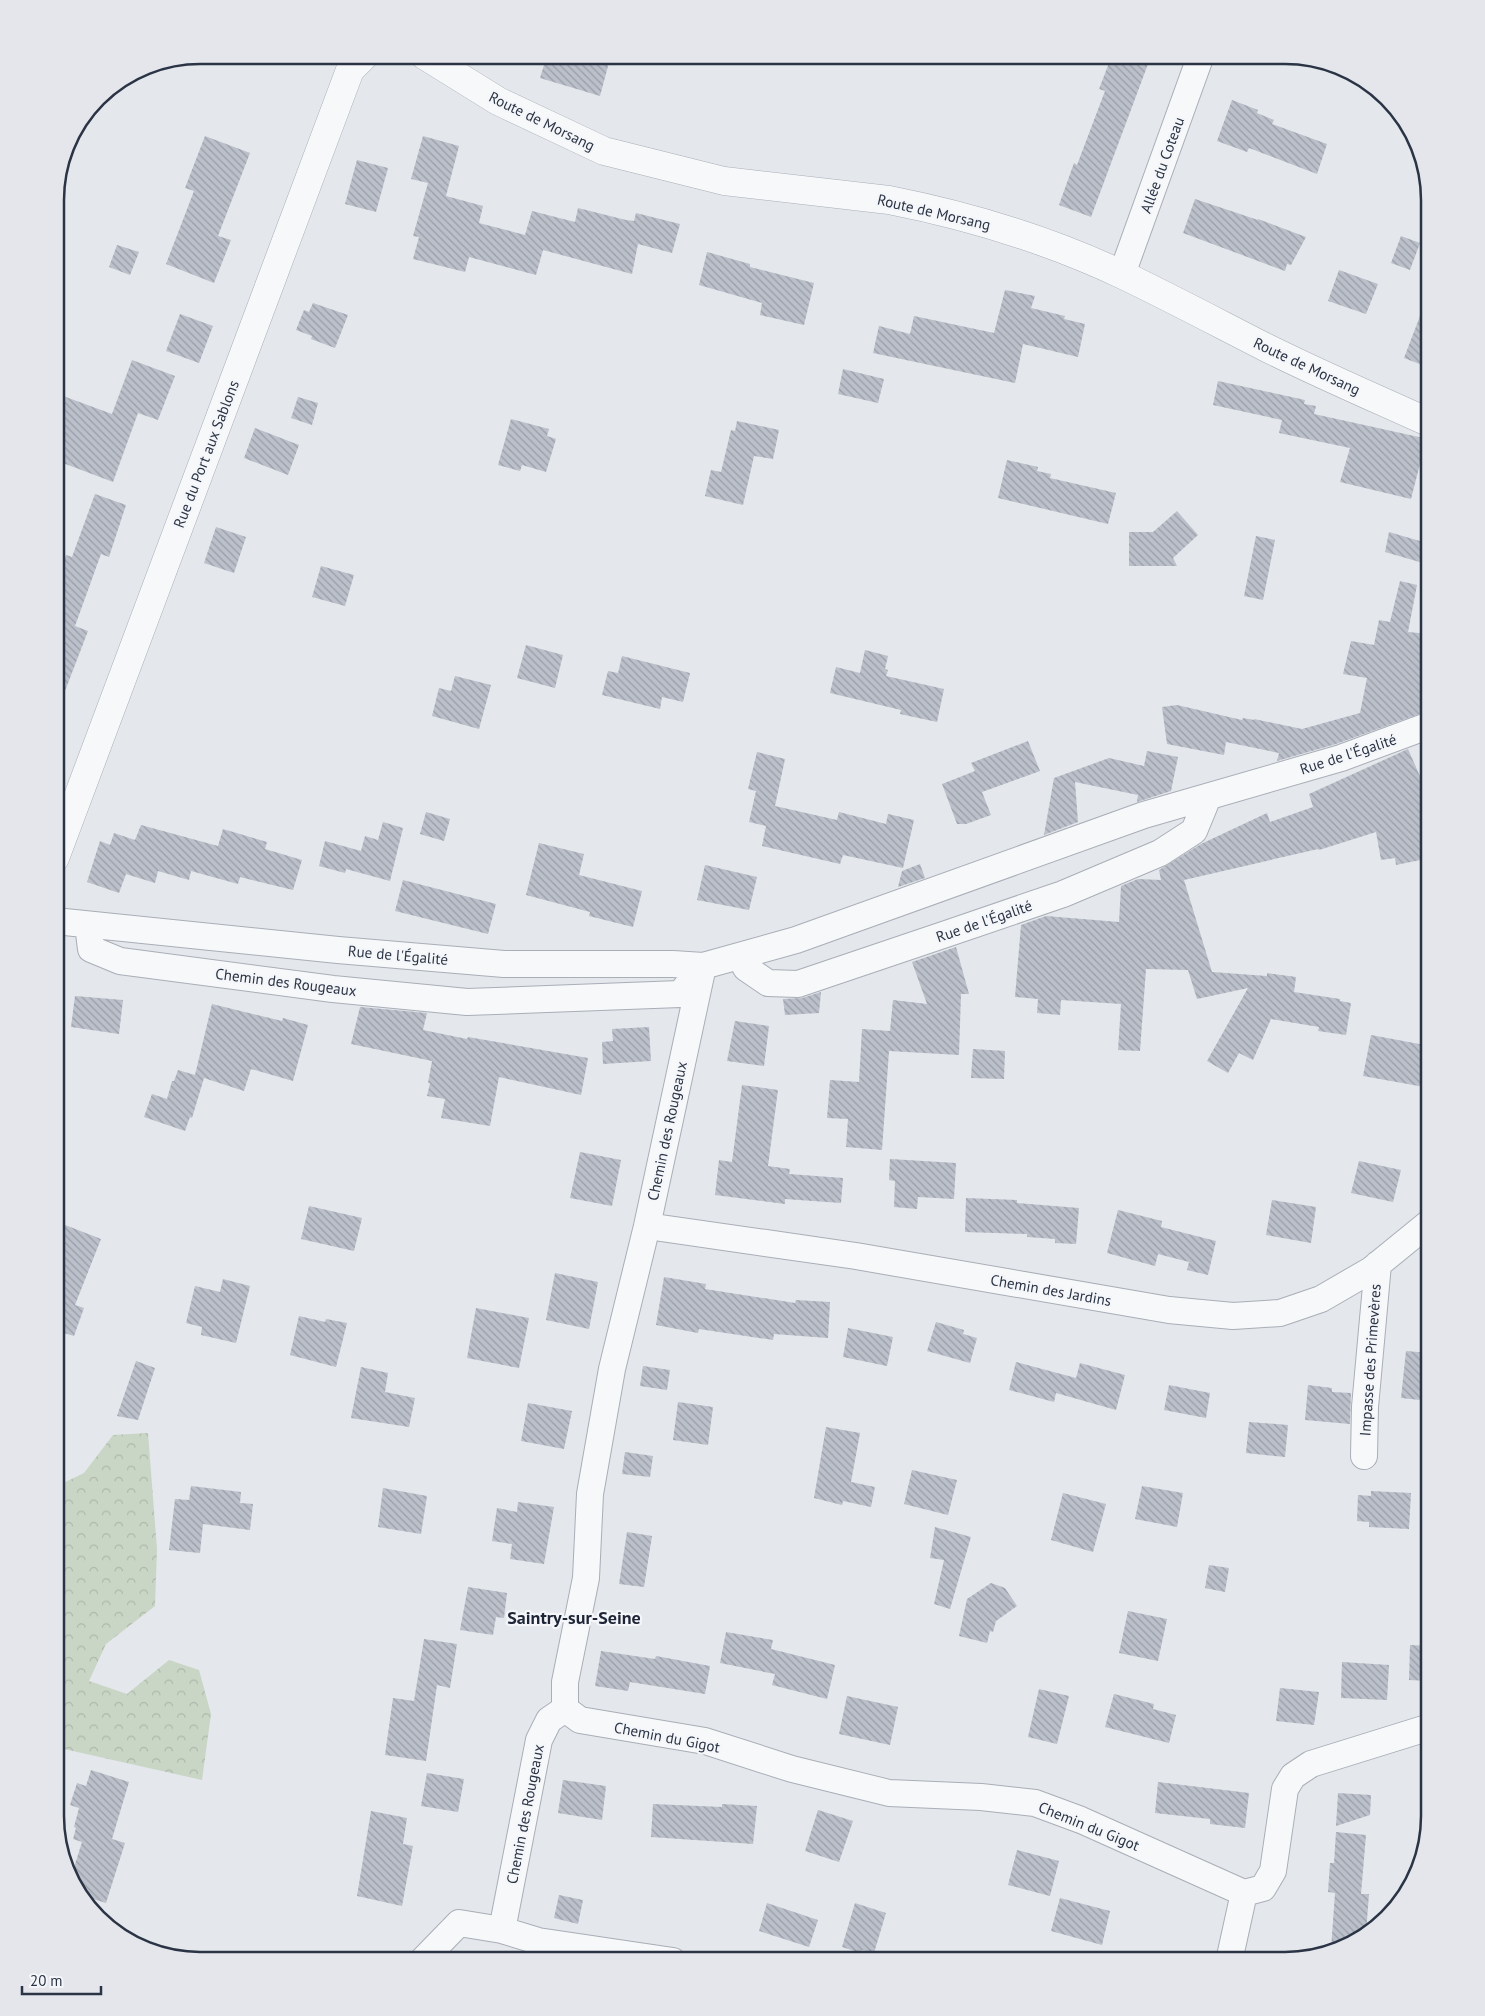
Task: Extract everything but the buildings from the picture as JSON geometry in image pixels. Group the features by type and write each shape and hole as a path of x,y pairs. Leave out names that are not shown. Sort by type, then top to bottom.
{"street":[{"name":"Rue du Port aux Sablons","path":"64,834 350,70 356,64"},
{"name":"Route de Morsang","path":"439,64 498,100 604,151 724,181 889,200 973,218 1042,242 1122,274 1268,348 1421,419"},
{"name":"Allée du Coteau","path":"1122,274 1198,64"},
{"name":"Rue de l'Égalité","path":"64,922 338,950 504,964 673,964 703,966 796,940 1144,815 1341,758 1421,729"},
{"name":"Rue de l'Égalité","path":"740,956 746,968 768,982 798,984 958,930 1063,894 1160,853 1194,831 1208,797"},
{"name":"Chemin des Rougeaux","path":"88,925 90,948 120,961 333,989 467,1002 680,994 703,966"},
{"name":"Chemin des Rougeaux","path":"502,1930 539,1740 549,1720 564,1709 565,1682 586,1578 592,1485 612,1369 647,1226 703,966"},
{"name":"Chemin des Jardins","path":"647,1226 875,1259 1169,1310 1233,1316 1280,1313 1320,1299 1371,1270 1421,1229"},
{"name":"Impasse des Primevères","path":"1364,1456 1365,1407 1378,1264"},
{"name":"Chemin du Gigot","path":"564,1709 580,1720 705,1741 792,1769 889,1793 982,1797 1035,1803 1081,1820 1244,1893"},
{"path":"1231,1952 1244,1893 1263,1888 1273,1871 1285,1788 1293,1776 1311,1764 1421,1730"},
{"path":"431,1952 459,1923 502,1930 538,1941 612,1952"}],"green space":[{"path":"148,1433 157,1549 155,1606 106,1644 89,1681 127,1694 169,1660 199,1670 211,1714 202,1780 64,1749 64,1483 84,1473 113,1435"}],"district":[{"name":"Saintry-sur-Seine","path":"574,1617"}]}
